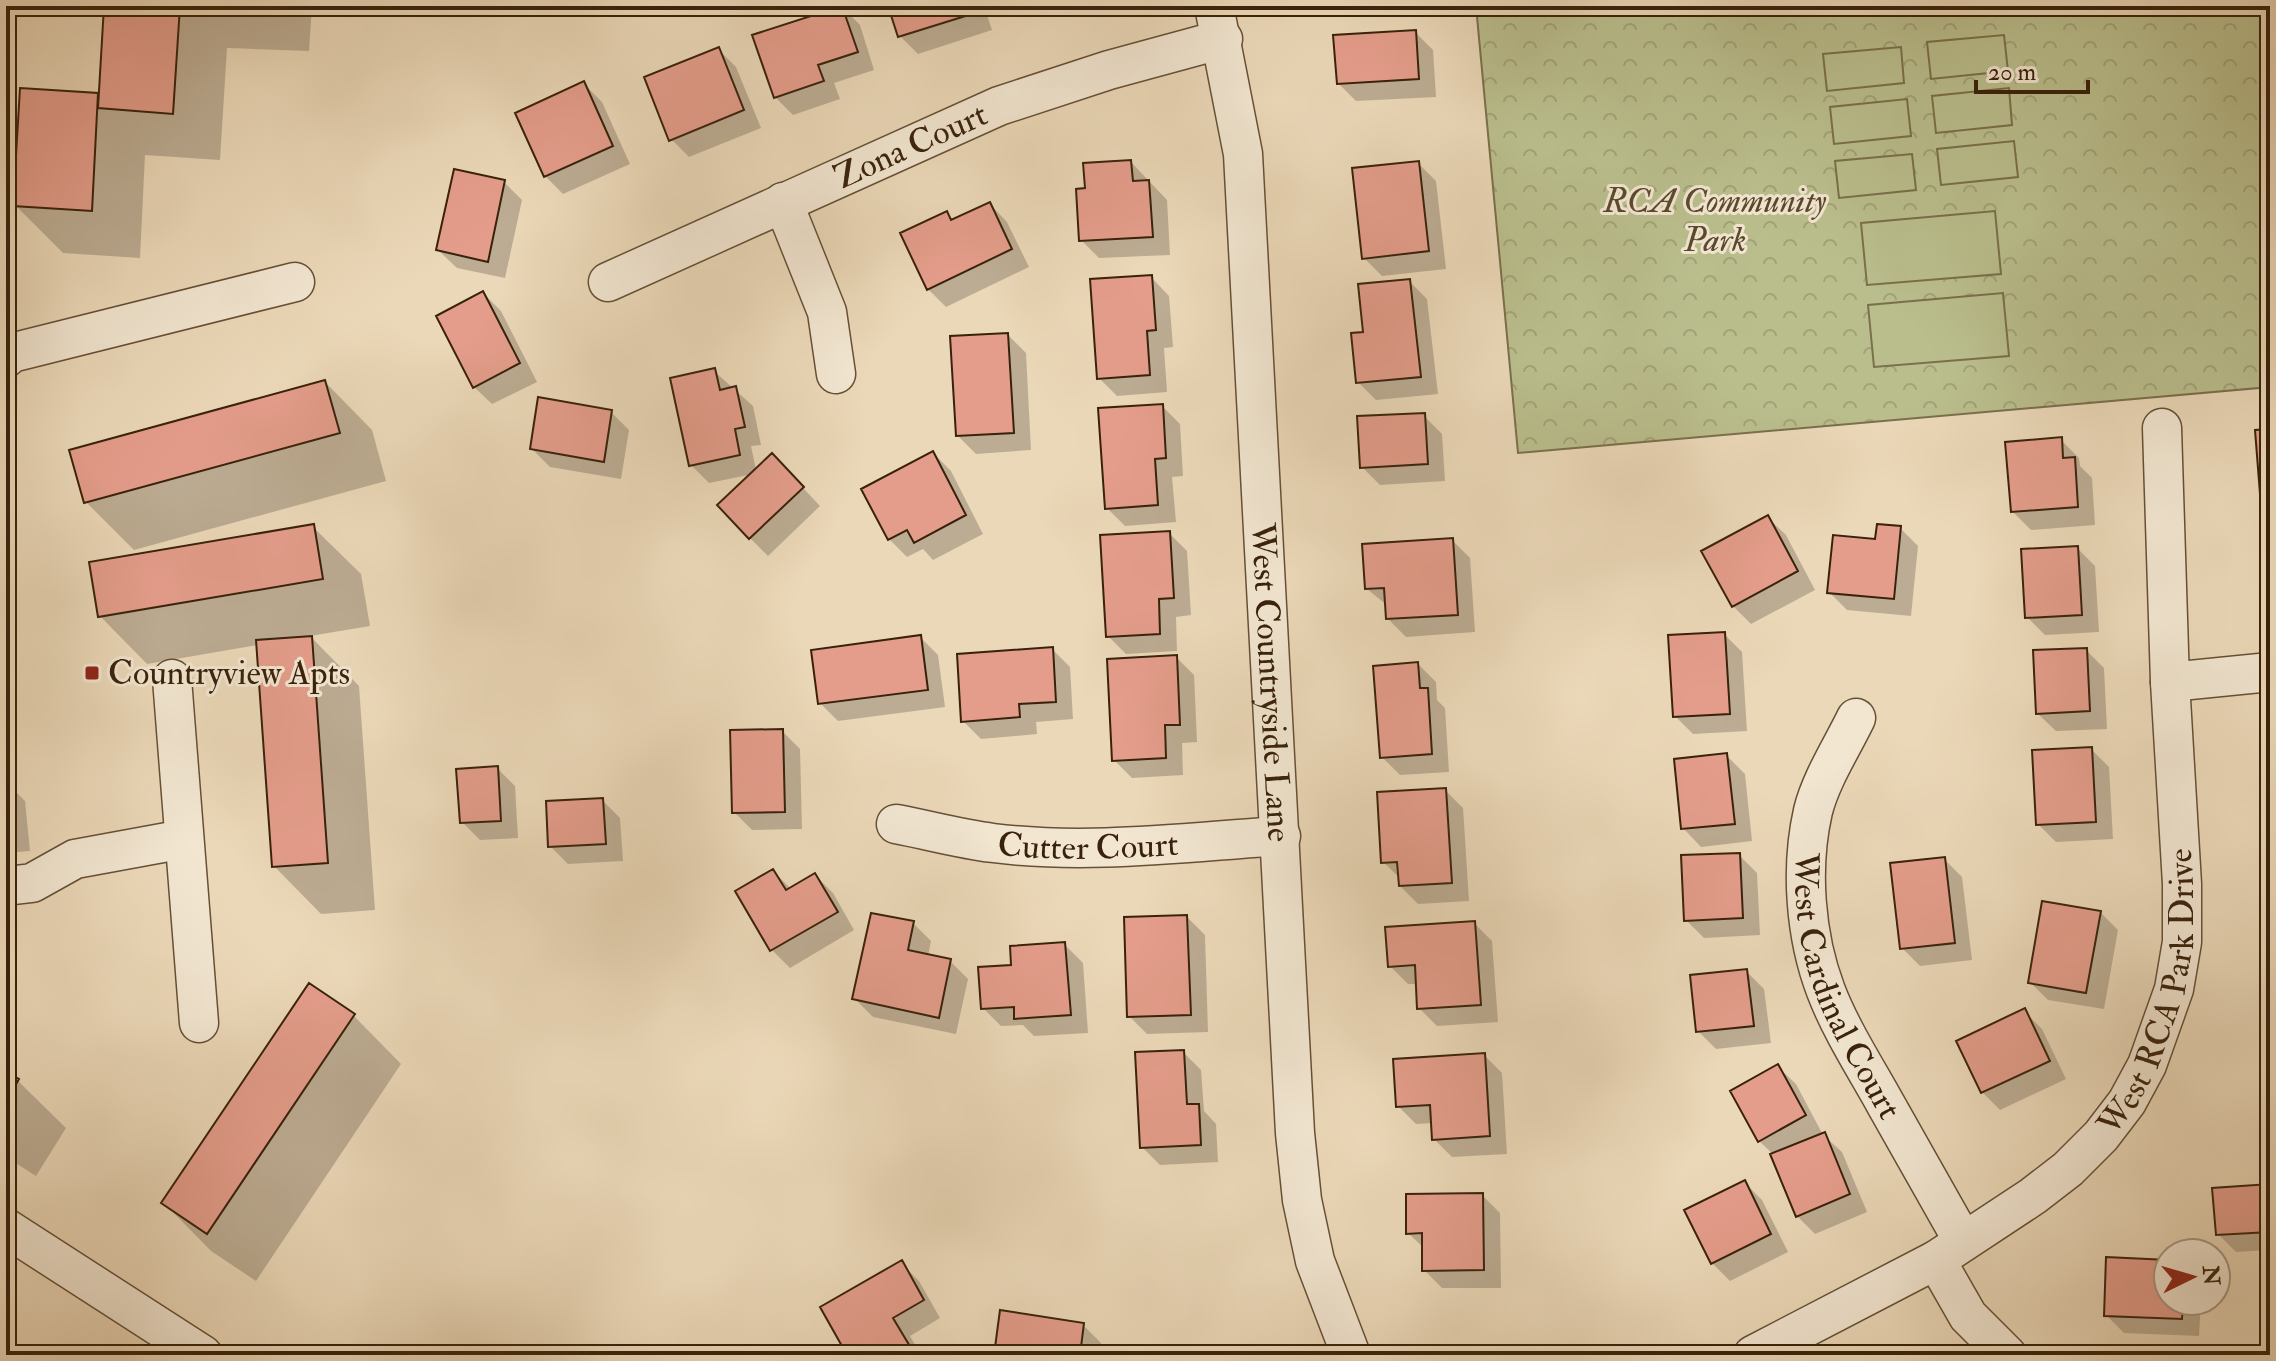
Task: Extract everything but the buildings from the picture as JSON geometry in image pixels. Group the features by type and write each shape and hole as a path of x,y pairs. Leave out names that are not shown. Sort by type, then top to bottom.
{"street":[{"name":"Zona Court","path":"608,282 999,106 1109,70 1218,23"},
{"name":"West Countryside Lane","path":"1218,23 1243,154 1295,1133 1302,1200 1315,1261 1351,1355"},
{"path":"783,202 827,312 836,374"},
{"path":"6,358 11,353 295,282"},
{"name":"West RCA Park Drive","path":"1753,1355 1949,1250 2033,1196 2068,1169 2101,1136 2127,1102 2161,1030 2174,989 2182,942 2162,428"},
{"path":"2170,682 2270,672"},
{"path":"172,679 199,1023"},
{"name":"West Cardinal Court","path":"1856,718 1814,809 1809,838 1808,916 1825,990 1949,1250 1968,1316 2007,1355"},
{"name":"Cutter Court","path":"896,824 991,843 1052,847 1111,847 1281,836"},
{"path":"6,886 32,883 75,859 184,839"},
{"path":"6,1228 203,1355"}],"green space":[{"name":"RCA Community Park","path":"1476,6 2270,6 2270,387 1518,453"},
{"path":"2004,35 2008,71 1931,79 1927,42"},
{"path":"1901,47 1904,83 1827,91 1823,54"},
{"path":"2009,88 2012,125 1936,133 1932,96"},
{"path":"1907,99 1911,136 1834,144 1830,107"},
{"path":"2014,141 2018,177 1941,185 1937,149"},
{"path":"1912,154 1916,190 1839,198 1835,161"},
{"path":"1995,211 2001,274 1867,285 1861,223"},
{"path":"2003,293 2009,356 1874,367 1868,305"}],"place":[{"name":"Countryview Apts","path":"92,673"}]}
